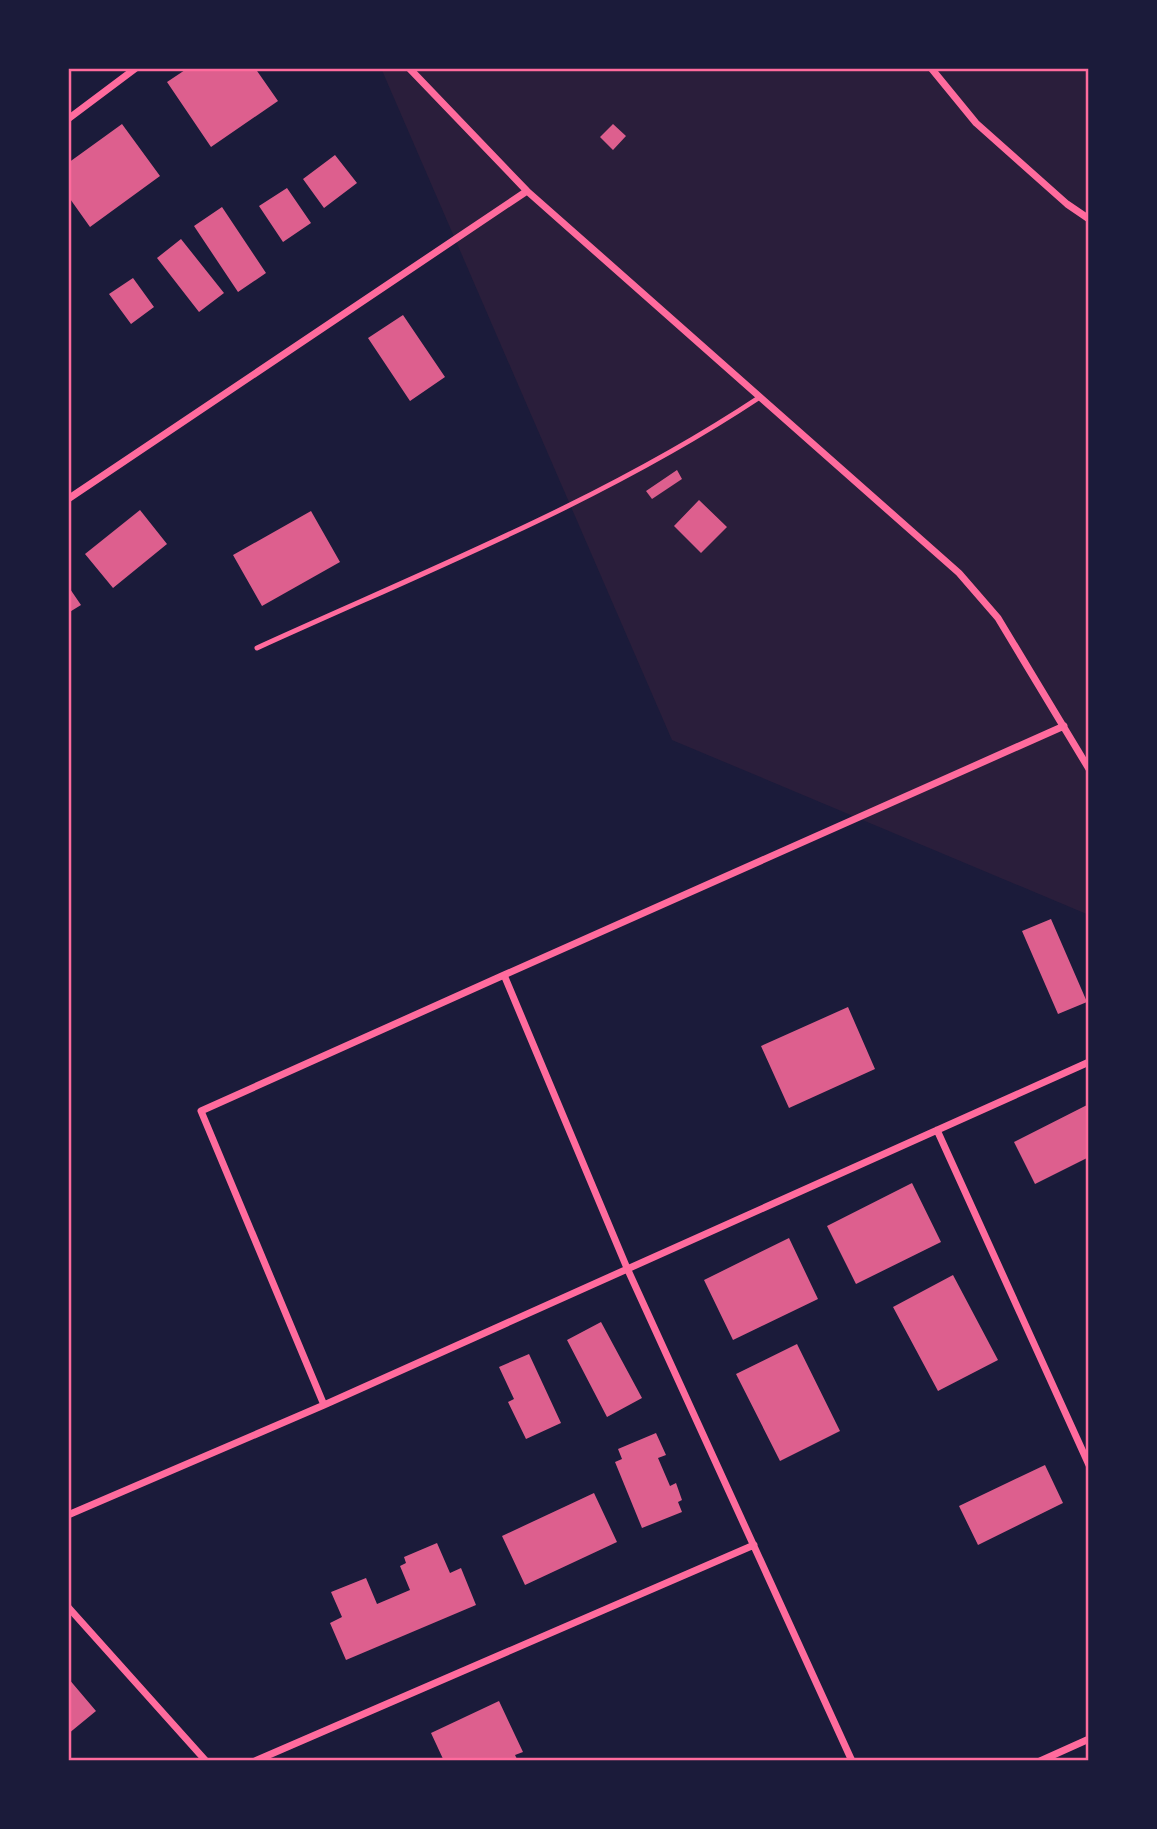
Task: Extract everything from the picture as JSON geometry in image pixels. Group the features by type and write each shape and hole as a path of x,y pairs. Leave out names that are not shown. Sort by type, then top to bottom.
{"street":[{"path":"68,119 136,68"},
{"path":"410,68 527,191 959,573 998,618 1089,769"},
{"path":"931,68 976,123 1067,204 1089,219"},
{"path":"68,499 527,191"},
{"path":"324,1405 201,1111 1063,726"},
{"path":"503,975 627,1268 852,1761"},
{"path":"68,1515 324,1405 1089,1062"},
{"path":"937,1130 1089,1465"},
{"path":"255,1761 754,1545"},
{"path":"68,1606 206,1761"},
{"path":"1040,1761 1089,1739"}],"lane":[{"path":"257,648 583,500 710,430 760,397"}],"shaded area":[{"path":"381,68 1089,68 1089,915 672,740"}],"building":[{"path":"188,68 255,68 278,101 211,147 167,82"},
{"path":"122,124 160,176 90,227 68,196 68,163"},
{"path":"613,124 626,136 613,150 600,137"},
{"path":"335,155 357,183 324,208 303,179"},
{"path":"287,188 311,223 283,242 259,206"},
{"path":"222,207 266,273 238,292 194,226"},
{"path":"181,239 224,293 199,312 157,258"},
{"path":"133,278 154,307 131,324 109,294"},
{"path":"403,315 445,377 410,401 368,338"},
{"path":"677,470 682,479 652,499 646,491"},
{"path":"699,500 727,527 701,553 674,526"},
{"path":"140,510 167,544 113,588 85,554"},
{"path":"311,511 340,562 262,606 233,555"},
{"path":"68,586 81,605 68,613"},
{"path":"1051,919 1087,1002 1058,1014 1022,931"},
{"path":"848,1007 875,1069 789,1108 761,1046"},
{"path":"1089,1104 1089,1157 1035,1184 1014,1142"},
{"path":"912,1183 941,1242 856,1284 827,1226"},
{"path":"789,1238 818,1299 733,1340 704,1280"},
{"path":"953,1275 998,1360 938,1391 893,1307"},
{"path":"601,1322 642,1398 607,1417 567,1340"},
{"path":"797,1344 840,1431 780,1461 736,1374"},
{"path":"529,1354 561,1423 526,1439 508,1402 514,1399 499,1367"},
{"path":"656,1433 666,1455 658,1458 670,1486 676,1483 682,1500 678,1502 682,1512 642,1528 615,1462 622,1459 618,1449"},
{"path":"1045,1465 1063,1503 978,1545 959,1506"},
{"path":"594,1493 617,1542 525,1585 502,1536"},
{"path":"437,1543 450,1573 461,1568 476,1605 346,1660 330,1623 342,1617 331,1592 366,1578 377,1604 410,1590 400,1566 406,1563 404,1557"},
{"path":"68,1678 96,1711 68,1734"},
{"path":"499,1701 523,1752 515,1755 518,1761 444,1761 431,1733"}]}
